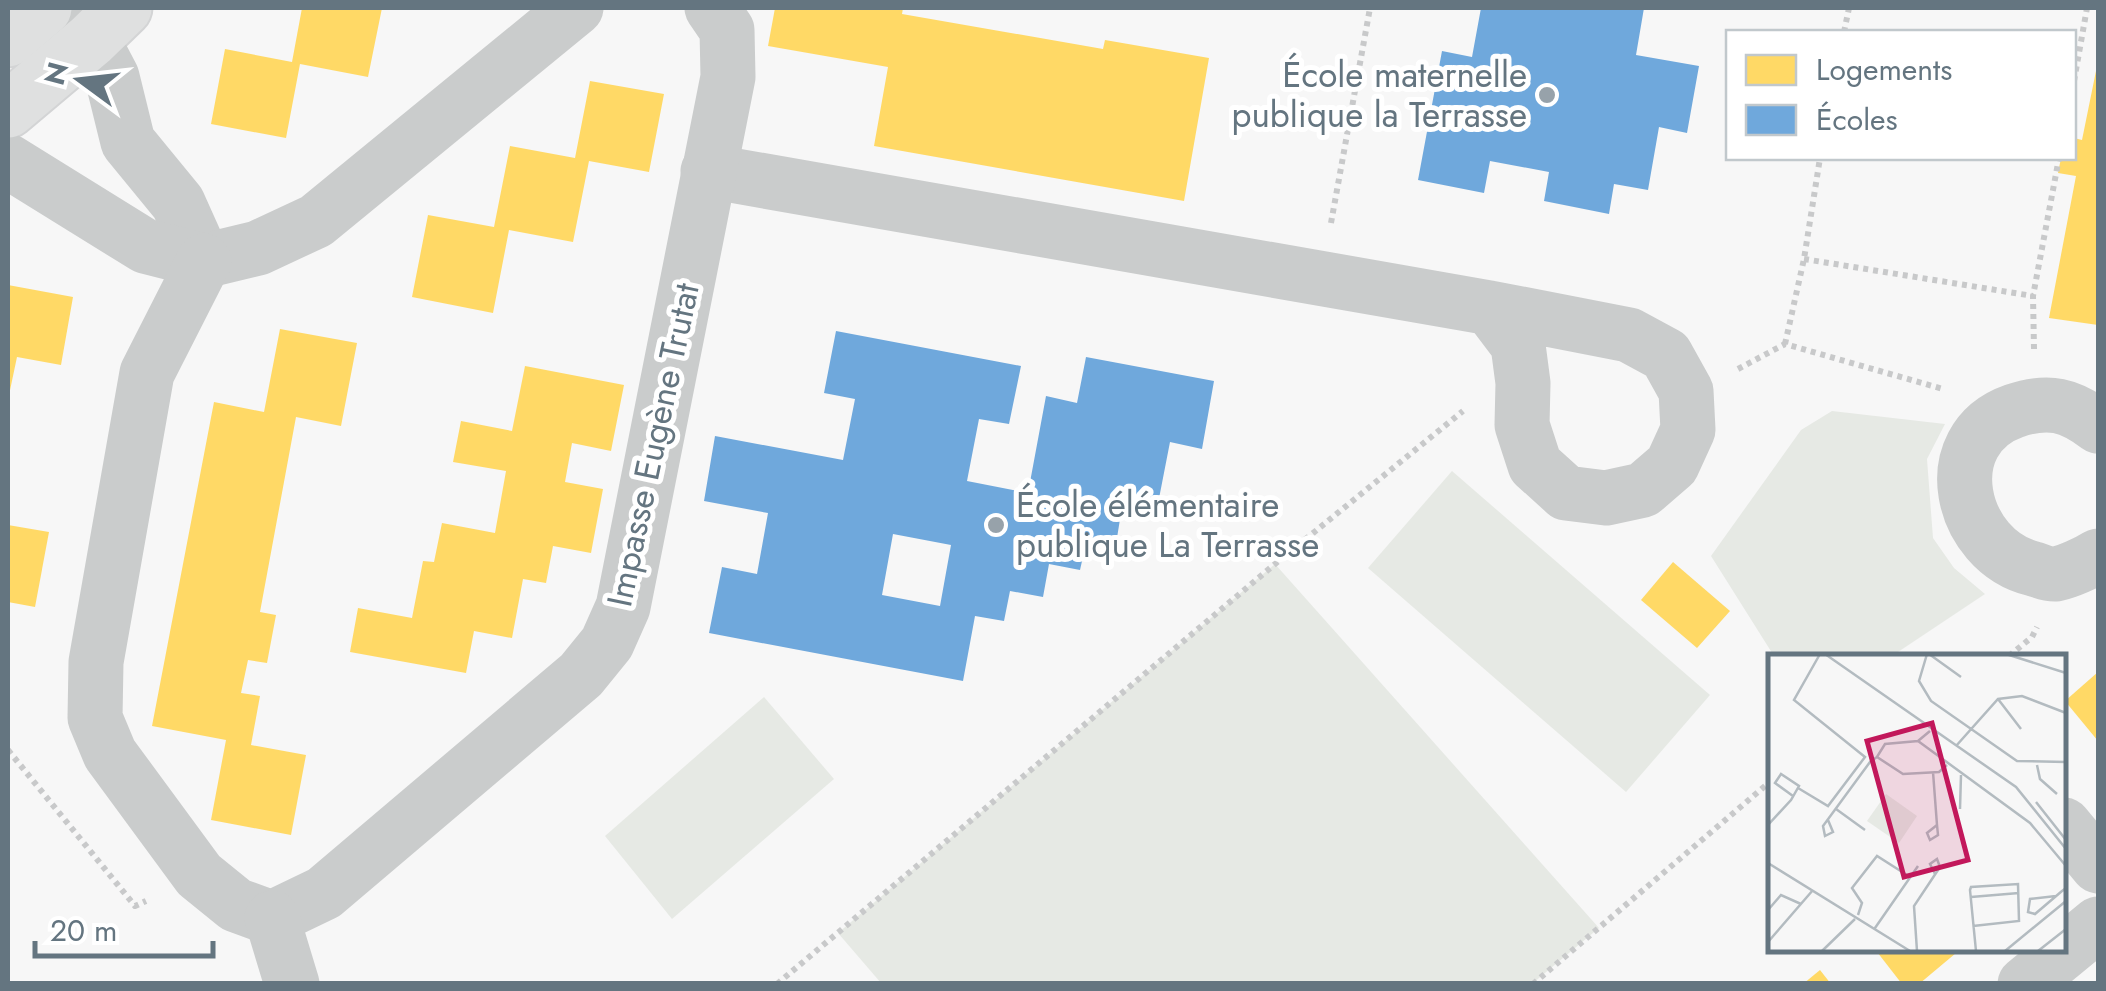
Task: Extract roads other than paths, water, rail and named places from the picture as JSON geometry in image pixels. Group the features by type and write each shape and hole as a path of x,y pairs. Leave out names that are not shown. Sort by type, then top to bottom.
{"street":[{"path":"8,161 145,246 204,261 258,248 316,221 576,8"},
{"name":"Impasse Eugène Trutat","path":"272,918 324,893 581,674 608,643 623,607 728,77 727,30 712,8"},
{"path":"31,18 108,24"},
{"path":"108,24 112,77 128,142 178,203 204,261"},
{"path":"8,110 108,24"},
{"path":"708,171 1490,308 1629,334 1666,355 1686,392 1688,430 1672,466 1643,490 1606,498 1566,493 1535,465 1522,425 1523,383 1518,345 1490,308"},
{"path":"204,261 147,373 96,662 96,718 110,754 199,875 236,905 272,918 292,984"},
{"path":"2098,426 2074,409 2035,403 1997,417 1970,451 1963,494 1982,537 2012,564 2054,574 2098,556"},
{"path":"2066,827 2098,866"},
{"path":"2066,950 2098,924"},
{"path":"2025,984 2065,951"}],"place":[{"name":"École maternelle publique la Terrasse","path":"1547,95"},
{"name":"École élémentaire publique La Terrasse","path":"996,525"}]}
